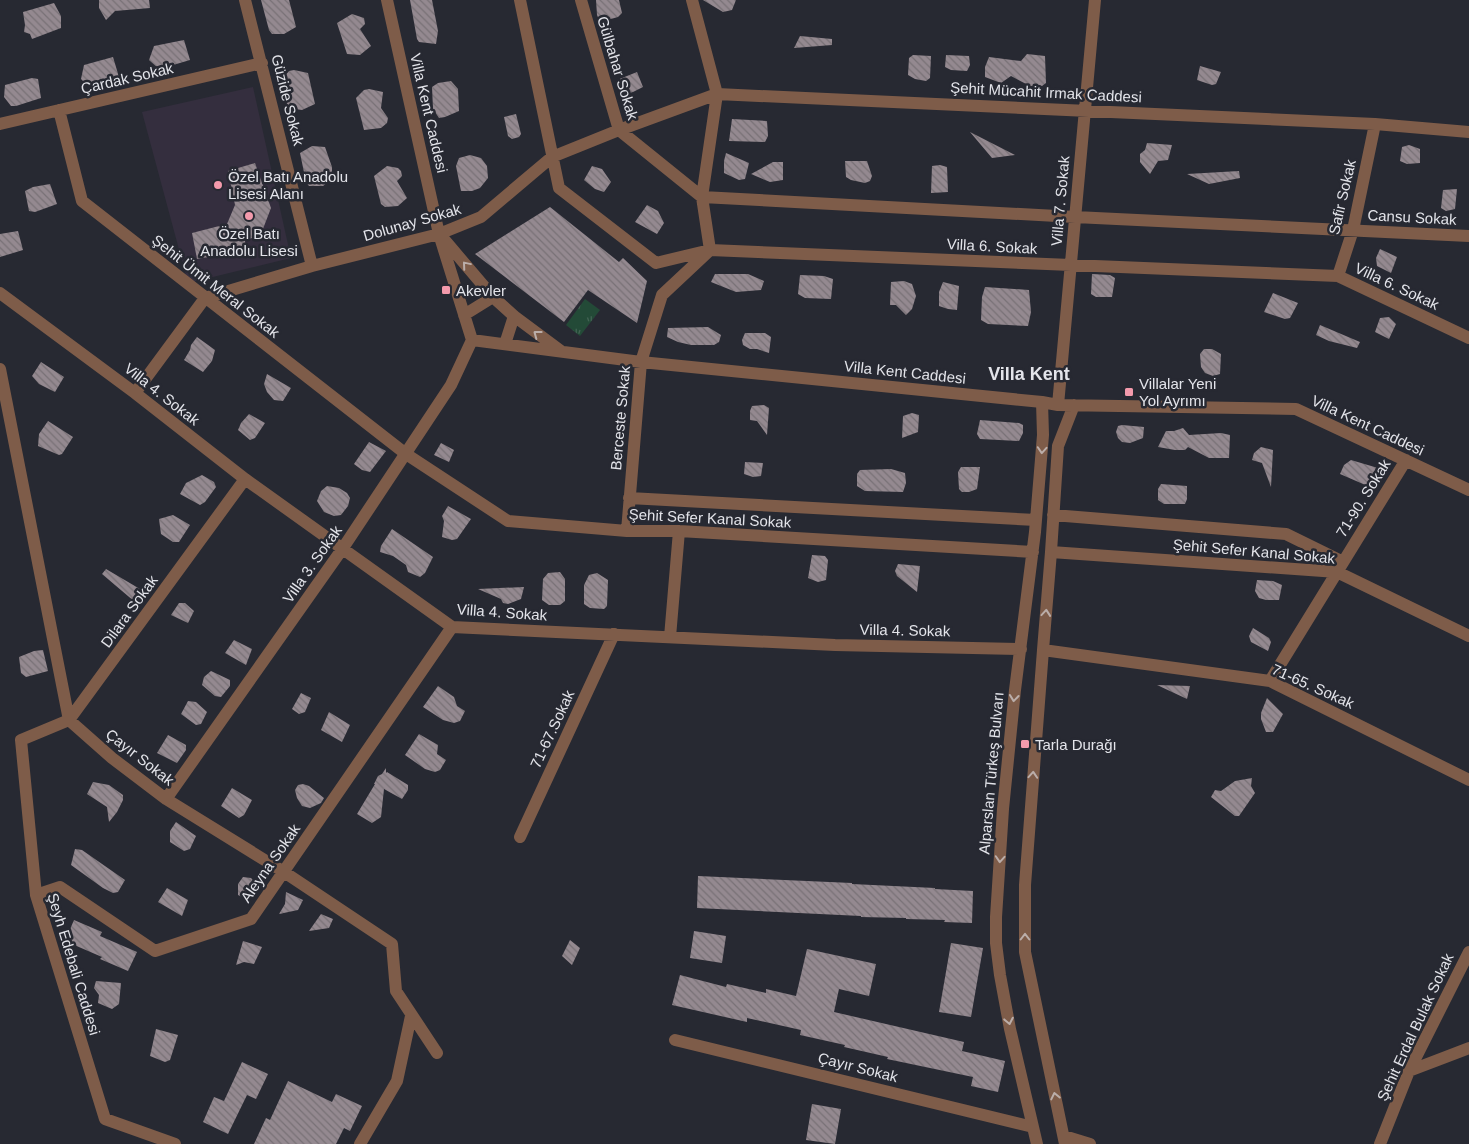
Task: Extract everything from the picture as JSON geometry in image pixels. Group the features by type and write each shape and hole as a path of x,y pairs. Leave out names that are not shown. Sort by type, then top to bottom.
{"street":[{"name":"Güzide Sokak","path":"245,0 312,266"},
{"name":"Villa Kent Caddesi","path":"388,0 439,234 472,340 640,362 1058,405 1296,410 1469,490"},
{"path":"520,0 552,156"},
{"name":"Gülbahar Sokak","path":"581,0 619,130 702,196"},
{"path":"692,0 717,94 702,196 710,250"},
{"name":"Villa 7. Sokak","path":"1058,405 1095,0"},
{"name":"Çardak Sokak","path":"0,124 262,63"},
{"name":"Dolunay Sokak","path":"206,298 312,266 439,234 481,218 552,156 717,94"},
{"name":"Şehit Mücahit Irmak Caddesi","path":"717,94 1375,124 1469,132"},
{"name":"Şehit Ümit Meral Sokak","path":"59,110 82,201 406,454"},
{"name":"Safir Sokak","path":"1338,276 1353,230 1375,124"},
{"name":"Villa 6. Sokak","path":"552,156 559,188 656,263 710,250 1338,276 1469,338"},
{"path":"702,196 1075,217 1353,230"},
{"name":"Cansu Sokak","path":"1353,230 1469,236"},
{"name":"Villa Kent Caddesi","path":"439,234 493,297 514,316 561,352"},
{"name":"Berceste Sokak","path":"627,531 640,362 662,295 710,250"},
{"name":"Villa 4. Sokak","path":"0,292 135,393 245,479 452,627 835,645 1021,649"},
{"path":"464,315 493,297"},
{"path":"135,393 206,298"},
{"path":"505,344 514,316"},
{"name":"Villa 3. Sokak","path":"166,798 343,548 406,454 451,385 472,340"},
{"path":"0,369 69,720"},
{"name":"Alparslan Türkeş Bulvarı","path":"1037,1144 1010,1028 1000,975 996,943 996,917 1003,809 1015,690 1036,520 1043,435 1042,402"},
{"path":"1074,405 1058,446 1026,885 1026,952 1064,1140 1090,1144"},
{"name":"Şehit Sefer Kanal Sokak","path":"406,454 508,521 627,531 679,531 1033,552"},
{"name":"71-90. Sokak","path":"1270,681 1406,460"},
{"name":"Dilara Sokak","path":"69,720 245,479"},
{"name":"Şehit Sefer Kanal Sokak","path":"629,498 1036,520"},
{"name":"Şehit Sefer Kanal Sokak","path":"1053,516 1286,534 1340,567 1469,636"},
{"path":"670,637 679,531"},
{"name":"Şehit Sefer Kanal Sokak","path":"1051,552 1340,567"},
{"name":"Aleyna Sokak","path":"36,895 60,887 154,951 251,919 452,627"},
{"name":"71-67.Sokak","path":"520,837 614,634"},
{"name":"71-65. Sokak","path":"1043,650 1270,681 1469,780"},
{"name":"Şeyh Edebali Caddesi","path":"69,720 20,740 36,895 105,1119 175,1144"},
{"name":"Çayır Sokak","path":"69,720 112,758 166,798 284,872 392,944 396,991 437,1053"},
{"name":"Şehit Erdal Bulak Sokak","path":"1380,1144 1409,1071 1469,952"},
{"path":"360,1144 397,1081 412,1016"},
{"name":"Çayır Sokak","path":"675,1040 1033,1127"},
{"path":"1409,1071 1469,1048"}],"shaded area":[{"name":"Özel Batı Anadolu Lisesi Alanı","path":"253,87 291,258 188,283 142,112"}],"green space":[{"path":"585,299 600,310 580,336 566,325"}],"building":[{"path":"99,0 149,0 150,8 115,11 106,20 99,8"},
{"path":"261,0 289,0 296,27 284,34 272,34 269,30"},
{"path":"410,0 432,0 438,31 436,44 419,42 417,39"},
{"path":"596,0 619,0 622,13 618,17 600,22 597,15"},
{"path":"703,0 736,0 732,10 723,12"},
{"path":"54,3 61,16 61,28 32,39 30,34 24,32 23,12"},
{"path":"352,14 364,18 365,24 360,29 371,46 360,55 347,54 337,23"},
{"path":"800,36 832,39 832,45 794,48"},
{"path":"184,40 190,60 158,68 149,60 154,46"},
{"path":"1027,54 1045,56 1046,83 1042,86 1030,86 1011,76 1001,83 985,77 985,67 989,57 1021,61"},
{"path":"913,55 931,56 930,78 926,81 915,79 908,75 909,58"},
{"path":"946,55 969,56 970,65 967,71 951,70 945,67"},
{"path":"113,57 119,77 98,85 88,86 81,79 84,65"},
{"path":"1200,66 1221,72 1216,84 1212,85 1197,80"},
{"path":"294,70 308,73 315,104 302,110 288,108 281,80 289,71"},
{"path":"637,72 643,87 622,95 617,80"},
{"path":"32,78 38,79 41,98 11,106 4,97 5,85"},
{"path":"451,81 458,89 459,111 439,118 433,109 432,87 438,83"},
{"path":"369,89 383,92 381,108 388,118 387,123 381,128 364,130 356,98 364,90"},
{"path":"516,114 521,134 519,137 512,139 508,136 504,117"},
{"path":"732,119 767,121 768,136 765,142 729,141"},
{"path":"970,132 1015,155 992,158"},
{"path":"1147,143 1172,145 1168,160 1158,161 1150,174 1140,162 1140,154 1145,150"},
{"path":"1409,145 1420,149 1420,163 1407,164 1400,161 1402,147"},
{"path":"312,146 325,147 332,167 332,179 323,186 309,186 306,182 300,153"},
{"path":"726,153 749,163 745,179 739,180 724,173"},
{"path":"470,155 481,158 487,166 488,178 480,188 472,191 461,191 456,166 459,158"},
{"path":"845,161 867,161 872,176 870,181 865,183 846,177"},
{"path":"773,162 783,162 783,180 770,182 751,174"},
{"name":"Özel Batı Anadolu Lisesi","path":"255,163 271,208 261,234 245,241 246,251 197,259 192,233 227,224 235,205 228,171"},
{"path":"940,165 947,167 948,192 931,193 932,166"},
{"path":"387,166 398,168 401,171 402,176 397,181 407,198 398,206 385,207 381,204 374,176"},
{"path":"592,166 602,169 611,182 604,192 595,189 584,180"},
{"path":"1239,171 1240,178 1209,184 1187,174"},
{"path":"50,184 57,204 35,212 29,211 25,191 33,187"},
{"path":"1457,189 1455,209 1446,211 1441,208 1443,190"},
{"path":"647,205 658,211 664,223 657,234 635,222"},
{"path":"550,207 619,262 623,258 647,281 637,323 588,290 564,322 475,254"},
{"path":"18,231 23,250 0,257 0,234"},
{"path":"1380,249 1397,257 1391,273 1377,266 1376,258"},
{"path":"715,274 748,274 764,281 761,290 736,292 711,282"},
{"path":"1092,274 1110,275 1115,278 1112,297 1096,297 1091,294"},
{"path":"800,275 824,276 833,279 831,299 805,298 798,294"},
{"path":"904,281 912,284 916,296 912,309 906,315 896,305 890,305 891,282"},
{"path":"943,282 959,286 957,310 939,306 939,292"},
{"path":"985,287 1029,290 1031,312 1028,326 988,324 981,320 982,297"},
{"path":"1273,293 1298,303 1290,318 1285,319 1264,312"},
{"path":"1389,317 1396,324 1389,339 1375,332 1380,318"},
{"path":"1320,325 1360,342 1357,348 1329,341 1316,335"},
{"path":"708,327 721,335 719,342 714,345 691,345 667,337 668,328"},
{"path":"745,333 765,333 771,337 769,353 750,349 743,345 742,340"},
{"path":"197,337 215,350 212,361 203,372 184,360"},
{"path":"1204,349 1212,349 1221,354 1220,374 1213,376 1205,373 1201,367 1200,354"},
{"path":"41,362 64,377 55,392 39,384 32,376"},
{"path":"267,374 291,388 283,401 274,400 267,392 264,384"},
{"path":"764,405 769,408 767,435 757,421 750,420 752,406"},
{"path":"912,413 919,415 918,432 902,438 903,416"},
{"path":"249,414 265,423 255,438 250,440 238,430"},
{"path":"980,420 1019,423 1023,425 1023,433 1019,441 980,439 977,434"},
{"path":"48,421 73,437 62,454 59,455 38,446 39,434"},
{"path":"1118,426 1144,427 1143,438 1130,443 1122,442 1116,432"},
{"path":"1183,428 1189,435 1221,433 1230,435 1229,458 1209,458 1188,447 1185,450 1175,450 1158,447 1166,431"},
{"path":"369,442 386,451 370,472 362,470 354,464"},
{"path":"441,443 454,450 449,462 434,455"},
{"path":"1261,447 1273,450 1271,487 1262,463 1252,460 1254,453"},
{"path":"1351,460 1378,468 1370,487 1340,474 1344,465"},
{"path":"745,462 763,463 761,476 753,477 744,474"},
{"path":"961,467 980,467 977,489 962,492 959,489 958,472"},
{"path":"891,469 905,473 906,483 903,492 865,491 857,486 857,474 860,470"},
{"path":"202,475 214,482 216,487 205,502 200,505 180,494 186,483"},
{"path":"1161,484 1187,486 1185,504 1164,504 1158,500 1158,489"},
{"path":"327,486 339,488 347,493 350,498 348,506 341,515 334,516 324,512 317,501 321,491"},
{"path":"448,506 471,519 457,539 452,540 442,537 444,521 442,516"},
{"path":"173,515 190,525 179,542 173,542 161,534 159,519"},
{"path":"392,529 433,557 425,573 420,577 408,572 406,565 393,556 380,552 381,546"},
{"path":"812,555 825,556 828,560 826,580 818,582 808,578"},
{"path":"898,564 920,566 917,592 897,576 895,571"},
{"path":"106,569 140,589 135,602 102,574"},
{"path":"560,572 565,579 565,601 560,605 549,605 542,600 543,579 548,573"},
{"path":"597,573 608,580 607,606 604,609 590,608 584,604 584,585 589,575"},
{"path":"1257,580 1273,581 1282,585 1279,600 1259,598 1255,591"},
{"path":"524,587 521,599 508,604 478,589"},
{"path":"179,603 185,603 194,611 188,623 171,615"},
{"path":"1253,628 1269,638 1271,642 1268,651 1251,642 1249,636"},
{"path":"234,640 252,649 246,665 225,653"},
{"path":"43,650 48,671 26,677 21,673 19,657 34,651"},
{"path":"211,671 230,680 230,686 221,697 215,696 202,685 204,677"},
{"path":"1157,685 1190,686 1187,699"},
{"path":"438,686 454,697 457,706 465,711 460,721 454,723 443,720 423,707"},
{"path":"301,693 311,698 305,712 299,714 292,709"},
{"path":"1267,698 1283,714 1273,732 1266,732 1261,719 1261,713"},
{"path":"188,701 196,702 207,712 201,724 196,725 181,714"},
{"path":"329,712 350,725 342,742 321,730"},
{"path":"419,734 438,745 437,754 446,760 440,770 435,772 425,769 405,755"},
{"path":"168,735 186,745 186,750 177,763 157,753"},
{"path":"386,768 386,773 408,785 408,790 402,799 384,789 381,817 372,823 357,814 378,776"},
{"path":"1252,778 1251,786 1255,793 1239,816 1235,816 1211,797 1215,790 1221,791 1235,781"},
{"path":"93,782 109,785 123,795 123,800 117,812 109,822 107,807 87,794"},
{"path":"298,785 309,786 324,798 321,803 310,808 302,806 295,790"},
{"path":"232,788 252,800 244,815 239,818 221,806"},
{"path":"176,822 196,836 190,849 184,851 170,842 170,831"},
{"path":"75,849 82,850 125,880 118,892 113,893 103,888 71,865"},
{"path":"698,876 973,891 972,923 944,922 945,920 697,908"},
{"path":"243,877 251,878 256,883 251,896 247,899 238,895 238,884"},
{"path":"167,888 188,900 182,916 158,902"},
{"path":"286,892 303,900 298,910 279,914 285,904"},
{"path":"321,914 333,919 329,928 309,931"},
{"path":"74,920 102,932 100,936 137,952 128,971 65,941"},
{"path":"694,931 726,936 722,963 690,958"},
{"path":"570,940 580,948 572,965 562,956"},
{"path":"243,941 262,947 254,964 244,962 236,965"},
{"path":"951,943 983,948 971,1017 939,1012"},
{"path":"807,949 876,964 869,996 839,989 834,1012 964,1042 962,1051 1005,1061 998,1092 971,1086 973,1077 887,1059 888,1057 844,1047 845,1045 800,1035 801,1030 747,1018 747,1022 672,1005 680,975 726,987 727,984 766,993 766,989 796,996"},
{"path":"96,981 121,983 119,1004 112,1009 98,1003 99,995 94,988"},
{"path":"156,1029 178,1035 170,1060 165,1062 150,1056"},
{"path":"242,1062 268,1074 256,1099 247,1095 228,1134 203,1122 214,1097 224,1101"},
{"path":"288,1081 332,1102 336,1094 362,1106 350,1131 344,1128 336,1144 254,1144 266,1118 270,1120"},
{"path":"812,1104 841,1109 835,1144 806,1140"}],"place":[{"name":"Özel Batı Anadolu Lisesi Alanı","path":"218,185"},
{"name":"Özel Batı Anadolu Lisesi","path":"249,216"},
{"name":"Akevler","path":"446,290"},
{"name":"Villalar Yeni Yol Ayrımı","path":"1129,392"},
{"name":"Tarla Durağı","path":"1025,744"}],"district":[{"name":"Villa Kent","path":"1029,374"}]}
